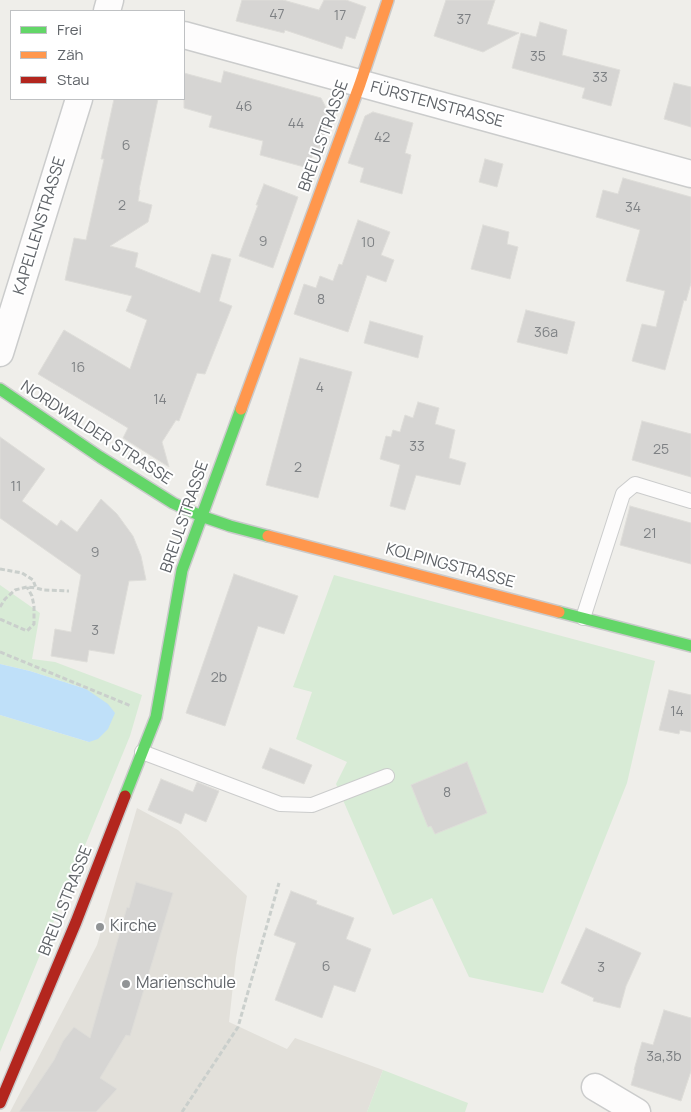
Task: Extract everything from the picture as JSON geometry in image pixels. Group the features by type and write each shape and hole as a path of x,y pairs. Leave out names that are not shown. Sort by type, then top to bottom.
{"street":[{"name":"BREULSTRASSE","path":"0,1102 76,922 156,717 182,570 360,84 388,0"},
{"name":"FÜRSTENSTRASSE","path":"185,35 691,174"},
{"name":"KAPELLENSTRASSE","path":"0,352 79,100"},
{"name":"NORDWALDER STRASSE","path":"0,389 100,457 173,503 201,516"},
{"name":"KOLPINGSTRASSE","path":"201,516 230,526 691,646"},
{"path":"595,1087 637,1112"}],"lane":[{"path":"583,618 623,494 635,484 691,501"},
{"path":"142,752 280,804 312,805 387,776"}],"path":[{"path":"0,569 22,573 33,580 36,588"},
{"path":"0,619 27,631 34,624 32,596 26,587"},
{"path":"0,607 5,599 15,590 26,587 69,591"},
{"path":"0,652 156,717"},
{"path":"182,1112 238,1027 279,883"}],"shaded area":[{"path":"137,808 178,830 247,896 236,958 229,1022 287,1049 295,1038 383,1070 367,1112 10,1112 97,945"}],"green space":[{"path":"334,575 655,661 627,783 543,993 469,977 432,898 393,915 336,784 347,762 296,739 312,692 293,687"},
{"path":"0,585 40,613 32,659 55,662 142,695 130,736 0,1052 0,715 89,742 86,689 30,671 0,664"},
{"path":"383,1070 468,1103 465,1112 367,1112"}],"water":[{"path":"0,664 30,671 86,689 108,704 115,713 108,729 98,739 89,742 0,715"}],"building":[{"path":"242,0 283,0 319,10 324,0 346,0 366,7 355,39 346,36 342,49 285,30 284,33 236,21"},
{"path":"446,0 495,0 487,24 519,33 483,52 434,36"},
{"path":"540,22 567,30 562,55 620,70 611,106 582,98 585,88 512,68 521,33 536,37"},
{"path":"224,71 321,98 331,117 317,155 313,154 308,168 260,155 263,141 209,127 212,116 184,108 185,73 221,83"},
{"path":"674,83 691,87 691,127 664,119"},
{"path":"114,100 158,100 138,201 152,205 148,222 110,246 138,253 135,267 200,293 212,254 231,259 219,301 232,306 205,374 197,373 179,421 176,420 162,442 169,467 123,438 128,428 38,374 64,330 130,369 147,320 126,311 132,296 65,280 74,238 86,240 104,159 101,159"},
{"path":"373,112 413,123 405,153 411,155 402,194 360,182 364,168 348,163 365,116"},
{"path":"485,159 503,164 497,187 479,182"},
{"path":"623,178 691,197 691,283 686,301 684,300 665,370 632,361 642,324 656,327 665,291 626,281 640,230 596,217 603,190 618,194"},
{"path":"264,184 298,197 273,268 239,256"},
{"path":"358,220 390,232 381,255 394,260 386,282 367,275 348,332 294,314 304,284 316,288 320,276 333,281 339,264 342,265"},
{"path":"483,225 509,232 507,244 518,247 510,279 471,269"},
{"path":"526,310 575,322 567,354 517,342"},
{"path":"370,321 423,336 418,358 364,343"},
{"path":"300,358 352,372 318,498 266,485"},
{"path":"418,402 439,408 435,424 455,430 449,458 466,463 460,485 416,475 405,510 390,506 400,465 380,459 386,436 391,437 393,430 400,432 405,415 413,418"},
{"path":"642,421 691,434 691,477 632,460"},
{"path":"0,437 45,469 22,501 57,526 61,520 77,532 101,499 117,514 133,536 141,556 146,580 129,581 114,654 89,650 87,662 51,656 55,629 71,632 81,575 0,518"},
{"path":"630,506 691,523 691,564 620,545"},
{"path":"234,574 298,596 284,634 258,626 225,726 186,713"},
{"path":"669,690 691,695 691,732 680,730 679,734 659,730"},
{"path":"270,748 312,765 304,784 262,768"},
{"path":"467,762 487,813 435,834 431,826 428,827 411,785"},
{"path":"161,779 193,792 197,782 219,791 206,822 185,813 181,824 148,810"},
{"name":"Marienschule","path":"136,882 173,893 130,1036 126,1035 100,1078 117,1089 96,1112 19,1112 54,1060 63,1041 74,1027 90,1038 127,907 129,908"},
{"path":"291,891 317,901 316,904 354,918 346,939 371,949 355,992 334,985 322,1018 275,1000 296,943 274,935"},
{"path":"586,928 641,953 626,986 620,1008 593,1001 594,998 561,983"},
{"path":"664,1010 691,1018 691,1071 681,1101 631,1085 642,1042 653,1045"}],"traffic: fast":[{"path":"0,389 100,457 173,503 201,516 268,536"},
{"path":"125,796 156,717 182,570 241,409"},
{"path":"559,612 691,646"}],"traffic: slow":[{"path":"241,409 360,84 388,0"},
{"path":"268,536 559,612"}],"traffic: jam":[{"path":"0,1103 76,922 125,796"}],"place":[{"name":"Kirche","path":"100,927"},
{"name":"Marienschule","path":"126,984"}]}
